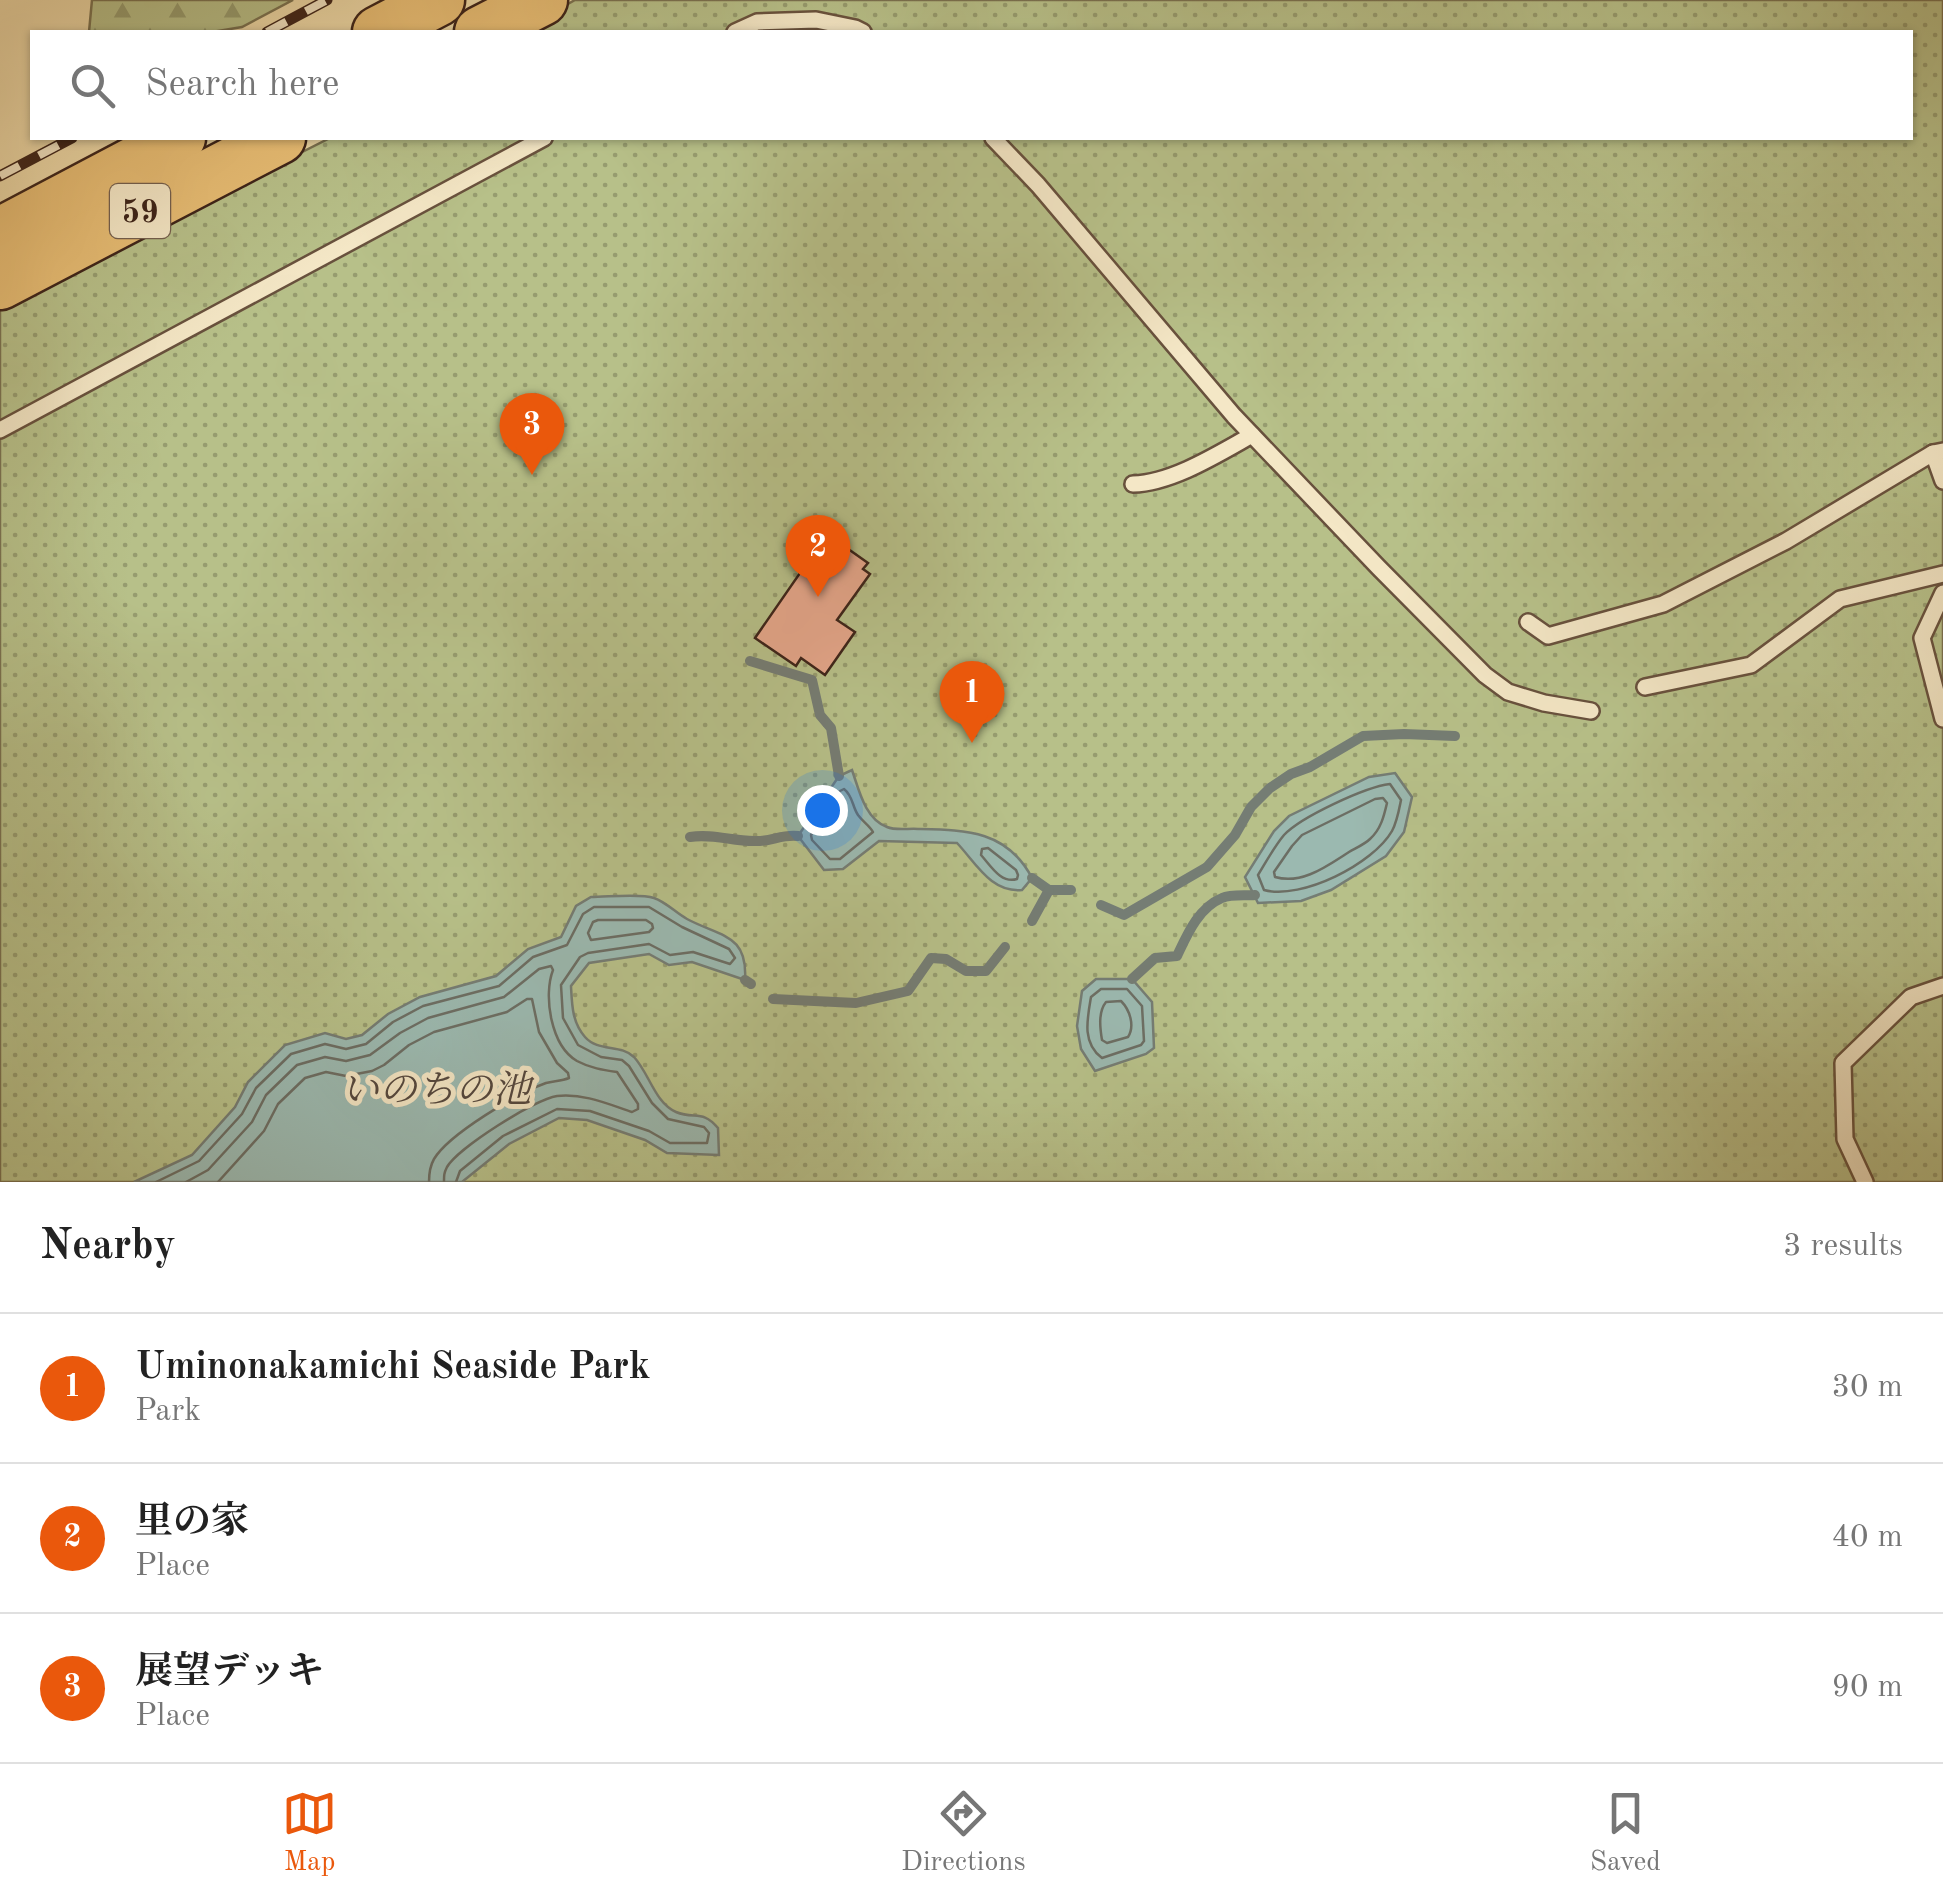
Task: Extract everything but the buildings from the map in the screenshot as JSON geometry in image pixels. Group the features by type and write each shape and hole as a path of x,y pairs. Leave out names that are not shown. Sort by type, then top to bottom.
{"main road":[{"path":"382,30 439,0"},
{"path":"484,30 542,0"},
{"name":"59","path":"0,234 176,140"},
{"name":"59","path":"0,284 276,140"}],"lane":[{"path":"739,30 757,22 816,20 859,30"},
{"path":"0,430 540,140"},
{"path":"995,140 1252,435 1485,676 1508,692 1590,710"},
{"path":"1134,484 1152,484 1252,435"},
{"path":"1528,622 1548,636 1662,604 1786,540 1938,452 1943,481"},
{"path":"1644,687 1751,665 1840,599 1943,574"},
{"path":"1943,593 1922,638 1943,719"},
{"path":"1865,1182 1846,1139 1842,1063 1911,997 1943,986"}],"green space":[{"path":"92,0 293,0 242,27 224,30 89,30"},
{"path":"575,0 1943,0 1943,1182 0,1182 0,305 326,140 1913,140 1913,30 522,30"}],"water":[{"path":"852,770 864,803 879,823 895,829 953,830 984,836 1010,850 1032,878 1022,890 1001,887 957,843 879,841 843,869 824,870 798,836 839,776"},
{"path":"1395,773 1412,797 1404,832 1386,856 1331,890 1301,901 1258,903 1245,877 1274,831 1289,816 1369,777"},
{"name":"いのちの池","path":"591,897 654,898 730,939 742,954 745,980 692,962 669,965 649,954 589,963 571,986 575,1019 585,1037 596,1045 623,1050 634,1057 669,1108 712,1122 718,1128 719,1155 667,1153 645,1140 587,1120 559,1118 509,1144 462,1182 134,1182 192,1155 235,1107 248,1082 285,1045 325,1033 346,1039 362,1035 388,1014 420,997 496,976 528,949 561,937 576,906"},
{"path":"1096,979 1132,979 1152,1002 1154,1048 1095,1071 1081,1049 1077,1026 1082,991"}],"waterway":[{"path":"750,661 812,680 820,715 831,728 839,776"},
{"path":"1101,905 1124,915 1207,867 1235,835 1251,807 1270,788 1363,736 1455,736"},
{"path":"690,837 757,841 798,836"},
{"path":"1032,878 1049,890 1071,890"},
{"path":"1032,921 1049,890"},
{"path":"1132,979 1155,958 1177,956 1206,908 1222,898 1255,895"},
{"path":"773,999 856,1003 908,991 931,958 946,959 966,971 986,971 1005,947"},
{"path":"745,980 751,984"}],"railway":[{"path":"271,30 327,0"},
{"path":"0,176 68,140"}],"place":[{"name":"展望デッキ","path":"532,475"},
{"name":"里の家","path":"818,597"},
{"name":"Uminonakamichi Seaside Park","path":"972,743"}]}
